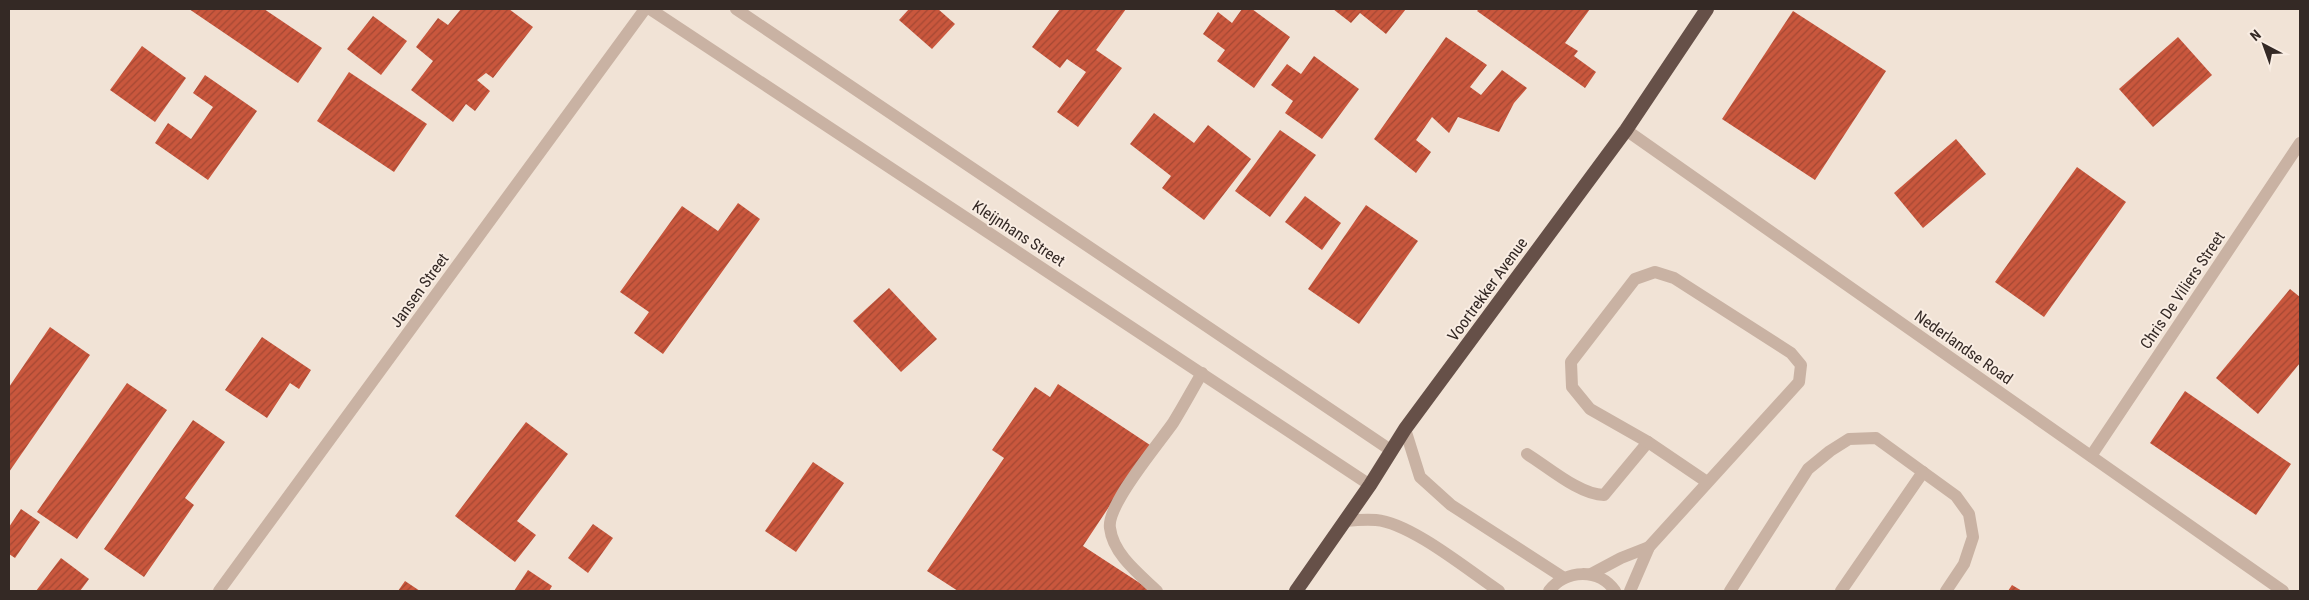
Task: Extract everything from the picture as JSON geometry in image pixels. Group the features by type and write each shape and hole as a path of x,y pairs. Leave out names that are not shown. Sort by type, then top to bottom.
{"highway":[{"name":"Voortrekker Avenue","path":"1296,591 1370,485 1405,429 1626,130 1707,9"}],"street":[{"name":"Jansen Street","path":"219,591 645,9"},
{"name":"Kleijnhans Street","path":"650,9 1370,485"},
{"name":"Kleijnhans Street","path":"736,9 1392,451"},
{"name":"Nederlandse Road","path":"1626,130 2283,591"},
{"name":"Chris De Viliers Street","path":"2090,456 2300,143"},
{"path":"1630,591 1649,547 1706,482 1799,382 1801,365 1791,354 1674,278 1655,272 1635,279 1571,362 1572,387 1590,409 1648,442 1706,482"},
{"path":"1157,591 1118,549 1112,538 1109,525 1116,505 1173,422 1202,374"},
{"path":"1405,429 1420,477 1451,504 1564,578"},
{"path":"1730,591 1808,469 1830,450 1849,439 1876,438 1956,496 1969,514 1972,537 1964,564 1946,591"},
{"path":"1527,454 1577,486 1594,495 1604,495 1648,442"},
{"path":"1841,591 1923,472"},
{"path":"1345,521 1377,520 1399,527 1430,544 1499,591"},
{"path":"1591,574 1621,558 1649,547"},
{"path":"1549,591 1564,578 1577,574 1591,574 1604,579 1615,591"}],"building":[{"path":"189,9 264,9 322,48 298,83"},
{"path":"461,9 509,9 533,27 493,78 486,73 477,80 490,91 475,111 466,104 453,122 411,90 433,61 416,47 438,18 448,25"},
{"path":"909,9 938,9 955,24 932,49 899,20"},
{"path":"1060,9 1126,9 1096,50 1122,68 1078,127 1057,112 1086,72 1067,59 1060,68 1032,47"},
{"path":"1242,9 1252,9 1290,37 1254,88 1217,61 1225,50 1203,34 1218,12 1232,23"},
{"path":"1333,9 1406,9 1386,34 1360,13 1351,23"},
{"path":"1479,9 1590,9 1565,43 1578,51 1574,56 1596,72 1585,88 1477,11"},
{"path":"1793,11 1886,71 1815,180 1722,119"},
{"path":"373,16 407,41 381,75 347,49"},
{"path":"1446,37 1487,65 1470,87 1481,95 1502,70 1527,88 1514,103 1499,132 1458,117 1449,133 1432,117 1416,140 1431,152 1416,173 1374,139"},
{"path":"2178,37 2212,75 2153,127 2119,89"},
{"path":"142,46 186,78 155,122 110,90"},
{"path":"1314,56 1359,89 1322,139 1285,113 1293,101 1271,85 1287,64 1301,74"},
{"path":"349,72 427,124 394,172 317,121"},
{"path":"205,75 257,111 208,180 155,143 168,123 191,139 213,107 193,93"},
{"path":"1154,113 1194,143 1208,125 1251,159 1204,220 1162,188 1171,176 1130,144"},
{"path":"1280,130 1316,155 1270,217 1235,191"},
{"path":"1956,139 1986,174 1923,228 1894,193"},
{"path":"2077,167 2126,202 2044,317 1995,282"},
{"path":"1305,196 1341,223 1322,250 1285,222"},
{"path":"738,203 760,219 663,354 634,333 649,312 620,292 682,206 718,231"},
{"path":"1366,205 1418,241 1359,324 1308,289"},
{"path":"889,288 937,339 901,372 853,321"},
{"path":"2290,289 2300,297 2300,363 2258,414 2216,378"},
{"path":"50,327 90,355 9,472 9,387"},
{"path":"262,337 311,370 299,389 290,383 267,418 225,390"},
{"path":"127,383 167,410 77,539 37,512"},
{"path":"1058,384 1150,445 1083,546 1152,591 958,591 927,571 1004,458 992,450 1035,387 1050,397"},
{"path":"2185,391 2291,464 2256,515 2150,443"},
{"path":"193,420 225,442 185,498 194,505 144,577 104,549"},
{"path":"526,422 568,454 517,521 536,535 515,562 455,516"},
{"path":"813,462 844,483 796,552 765,531"},
{"path":"21,509 40,522 15,558 9,554 9,527"},
{"path":"593,524 613,538 588,573 568,558"},
{"path":"61,558 89,579 80,591 36,591"},
{"path":"528,570 552,586 549,591 514,591"},
{"path":"405,581 420,591 398,591"},
{"path":"2012,585 2022,591 2008,591"}]}
